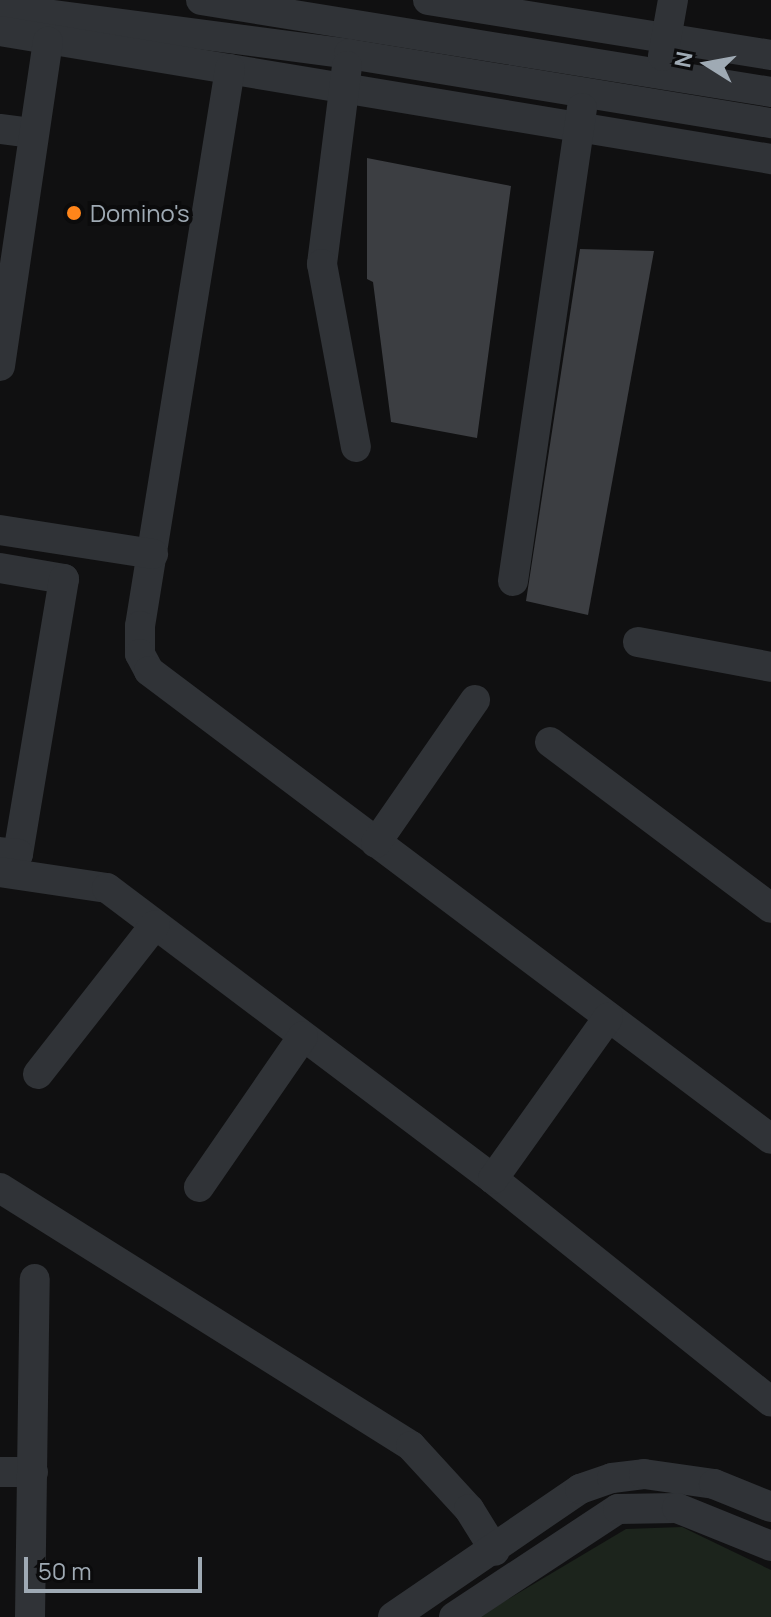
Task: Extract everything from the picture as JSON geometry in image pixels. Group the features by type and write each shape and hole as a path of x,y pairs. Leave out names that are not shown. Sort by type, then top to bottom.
{"street":[{"path":"201,0 771,92"},
{"path":"428,0 771,55"},
{"path":"660,74 673,0"},
{"path":"0,8 349,54 771,123"},
{"path":"0,31 48,42 343,86 771,159"},
{"path":"0,366 4,316 48,42"},
{"path":"349,54 322,264 356,447"},
{"path":"230,69 140,626 140,654 149,671 771,1139"},
{"path":"513,581 583,90"},
{"path":"0,129 33,133"},
{"path":"0,530 153,554"},
{"path":"0,568 64,579 18,854 0,852"},
{"path":"638,642 771,667"},
{"path":"376,843 475,700"},
{"path":"550,742 771,908"},
{"path":"0,872 107,888 493,1179 771,1402"},
{"path":"38,1074 155,925"},
{"path":"493,1179 608,1018"},
{"path":"199,1187 303,1036"},
{"path":"0,1188 411,1446 469,1509 495,1551"},
{"path":"30,1617 35,1279"},
{"path":"0,1472 33,1472"},
{"path":"393,1617 495,1551 580,1489 612,1478 644,1474 714,1484 771,1507"},
{"path":"454,1617 618,1509 677,1508 771,1546"}],"shaded area":[{"path":"682,1527 771,1570 771,1617 478,1617 626,1529"}],"building":[{"path":"367,158 511,186 477,438 391,422 373,282 367,279"},
{"path":"580,249 654,251 588,615 526,601"}],"place":[{"name":"Domino's","path":"74,213"}]}
